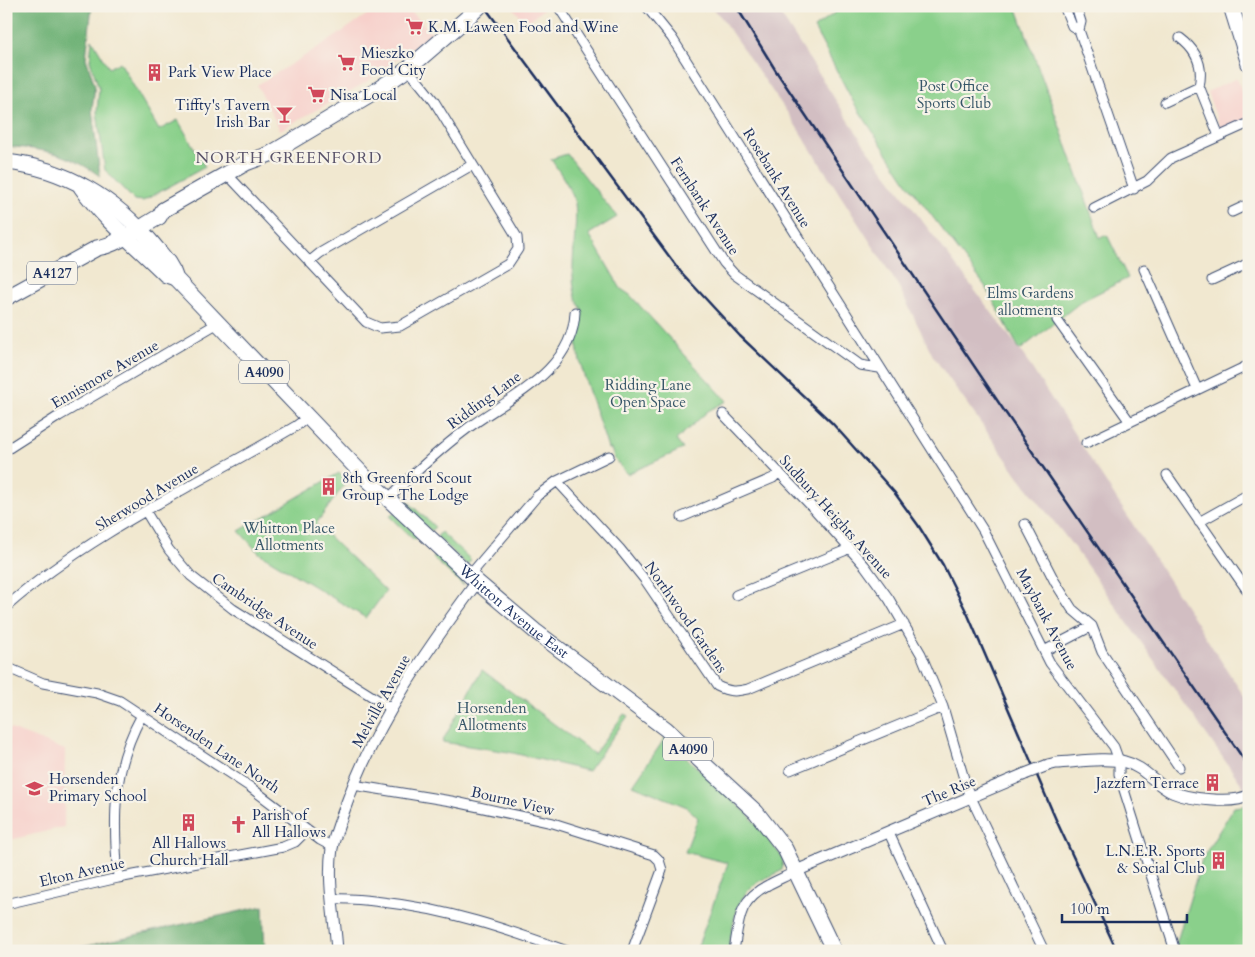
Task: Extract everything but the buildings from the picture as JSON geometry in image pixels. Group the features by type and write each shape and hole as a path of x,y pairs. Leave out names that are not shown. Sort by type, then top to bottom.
{"main road":[{"name":"A4127","path":"6,298 97,248 105,247 155,211 163,210 227,174 282,147 374,92 408,68 480,6"},
{"path":"1231,6 1249,64"},
{"name":"A4090","path":"6,162 49,170 80,186 89,199 130,229"},
{"name":"Whitton Avenue East","path":"130,229 166,275 176,278 307,418 388,499 474,579 535,631 666,729 761,817 785,849 834,951"}],"street":[{"name":"Fernbank Avenue","path":"558,6 724,263 734,274 860,365 879,368"},
{"name":"Rosebank Avenue","path":"646,6 672,38 879,368"},
{"path":"1064,6 1072,26 1078,30 1134,189"},
{"path":"1076,6 1081,22 1078,30"},
{"path":"1180,38 1194,49 1199,64 1199,86 1219,136"},
{"path":"227,174 366,322 380,328 400,326 508,264 518,249 517,237 434,101 408,68"},
{"path":"1165,102 1199,86"},
{"path":"1094,208 1147,181 1170,158 1249,123"},
{"path":"309,262 320,252 472,165"},
{"path":"1232,212 1249,204"},
{"path":"1212,280 1249,262"},
{"path":"1144,269 1197,389"},
{"name":"Ridding Lane","path":"388,499 447,444 527,387 559,359 572,336 576,312"},
{"path":"1057,320 1130,422"},
{"name":"Ennismore Avenue","path":"6,450 59,416 218,324"},
{"path":"1086,443 1249,365"},
{"name":"Maybank Avenue","path":"879,368 983,530 1061,681 1114,747 1119,760"},
{"name":"Sudbury Heights Avenue","path":"723,414 848,547 889,599 904,624 921,654 943,707 972,799 1044,951"},
{"name":"Sherwood Avenue","path":"6,607 79,554 146,512 307,418"},
{"path":"474,579 518,516 537,496 557,481 609,456"},
{"path":"682,517 773,478 779,472"},
{"path":"1167,475 1249,593"},
{"name":"Northwood Gardens","path":"557,481 645,580 717,686 726,691 736,692 748,689 904,624"},
{"path":"1199,522 1249,494"},
{"name":"Cambridge Avenue","path":"146,512 169,550 191,576 234,609 392,709"},
{"path":"1025,524 1055,582 1072,608 1092,626 1102,652 1179,767"},
{"path":"736,595 844,551 848,547"},
{"name":"Melville Avenue","path":"332,847 353,786 392,709 422,658 474,579"},
{"path":"1044,650 1092,626"},
{"name":"Horsenden Lane North","path":"6,667 43,683 111,697 142,715 250,787 332,847"},
{"path":"790,770 943,707"},
{"path":"118,878 114,825 115,799 124,757 142,715"},
{"path":"1175,951 1119,774 1119,760 1135,766 1170,791 1179,794 1220,800 1247,796"},
{"name":"The Rise","path":"796,871 972,799 1048,765 1119,760"},
{"name":"Bourne View","path":"353,786 451,801 552,824 654,855 661,862 662,870 632,951"},
{"name":"Elton Avenue","path":"6,904 118,878 283,846 295,842 307,830"},
{"path":"889,833 944,951"},
{"path":"332,847 333,900 337,951"},
{"path":"734,951 742,908 746,902 758,890 796,871"},
{"path":"333,900 374,901 436,910 476,919 567,951"}],"shaded area":[{"path":"379,6 406,6 432,33 365,83 280,130 257,85 332,39"},
{"path":"512,6 547,6 525,24"},
{"path":"710,6 775,6 864,144 1020,350 1249,704 1249,805 1245,789 1073,546 1019,477 933,356 899,287 789,115 720,16"},
{"path":"1237,78 1249,111 1249,121 1222,132 1207,92"},
{"name":"Horsenden Primary School","path":"6,727 65,750 64,827 6,841"}],"green space":[{"path":"6,6 92,6 86,58 95,86 92,109 100,176 77,162 55,153 6,146"},
{"name":"Post Office Sports Club","path":"844,6 1016,6 1100,238 1107,235 1128,278 1082,301 1020,350 985,286 907,183 854,103 814,28"},
{"path":"92,39 109,68 120,62 159,130 178,120 205,167 143,201 134,200 105,170 97,112 99,88 90,61"},
{"name":"Ridding Lane Open Space","path":"567,154 617,217 589,234 621,289 630,295 727,401 708,411 676,440 683,449 627,474 615,460 611,449 608,449 580,362 577,340 582,309 574,287 573,273 575,203 568,187 551,159"},
{"name":"Whitton Place Allotments","path":"339,473 347,481 316,524 386,591 366,618 259,553 239,531"},
{"path":"403,497 435,527 431,531 409,511 411,508 401,499"},
{"path":"394,512 420,539 418,537 414,540 390,517"},
{"path":"441,532 471,560 467,565 437,537"},
{"path":"437,553 461,575 460,578 464,586 433,558"},
{"name":"Horsenden Allotments","path":"482,670 594,754 624,714 628,716 588,771 509,752 442,742"},
{"path":"665,738 748,814 783,858 782,870 757,883 747,891 742,899 735,915 728,951 696,951 728,863 685,852 698,818 687,807 633,785"},
{"path":"1249,805 1249,951 1174,951 1202,859 1234,807"},
{"path":"263,906 265,951 65,951"}],"railway":[{"path":"484,6 680,271 740,336 832,423 894,492 918,525 943,565 968,615 1057,822 1117,951"},
{"path":"736,6 776,71 1005,412 1249,767"}],"place":[{"name":"K.M. Laween Food and Wine","path":"414,27"},
{"name":"Mieszko Food City","path":"347,62"},
{"name":"Park View Place","path":"154,72"},
{"name":"Nisa Local","path":"316,95"},
{"name":"Tiffty's Tavern Irish Bar","path":"284,114"},
{"name":"8th Greenford Scout Group - The Lodge","path":"328,487"},
{"name":"Jazzfern Terrace","path":"1213,783"},
{"name":"Horsenden Primary School","path":"35,788"},
{"name":"All Hallows Church Hall","path":"189,822"},
{"name":"Parish of All Hallows","path":"238,824"},
{"name":"L.N.E.R. Sports & Social Club","path":"1219,860"}],"district":[{"name":"NORTH GREENFORD","path":"289,157"}],"park label":[{"name":"Elms Gardens allotments","path":"1030,302"}]}
